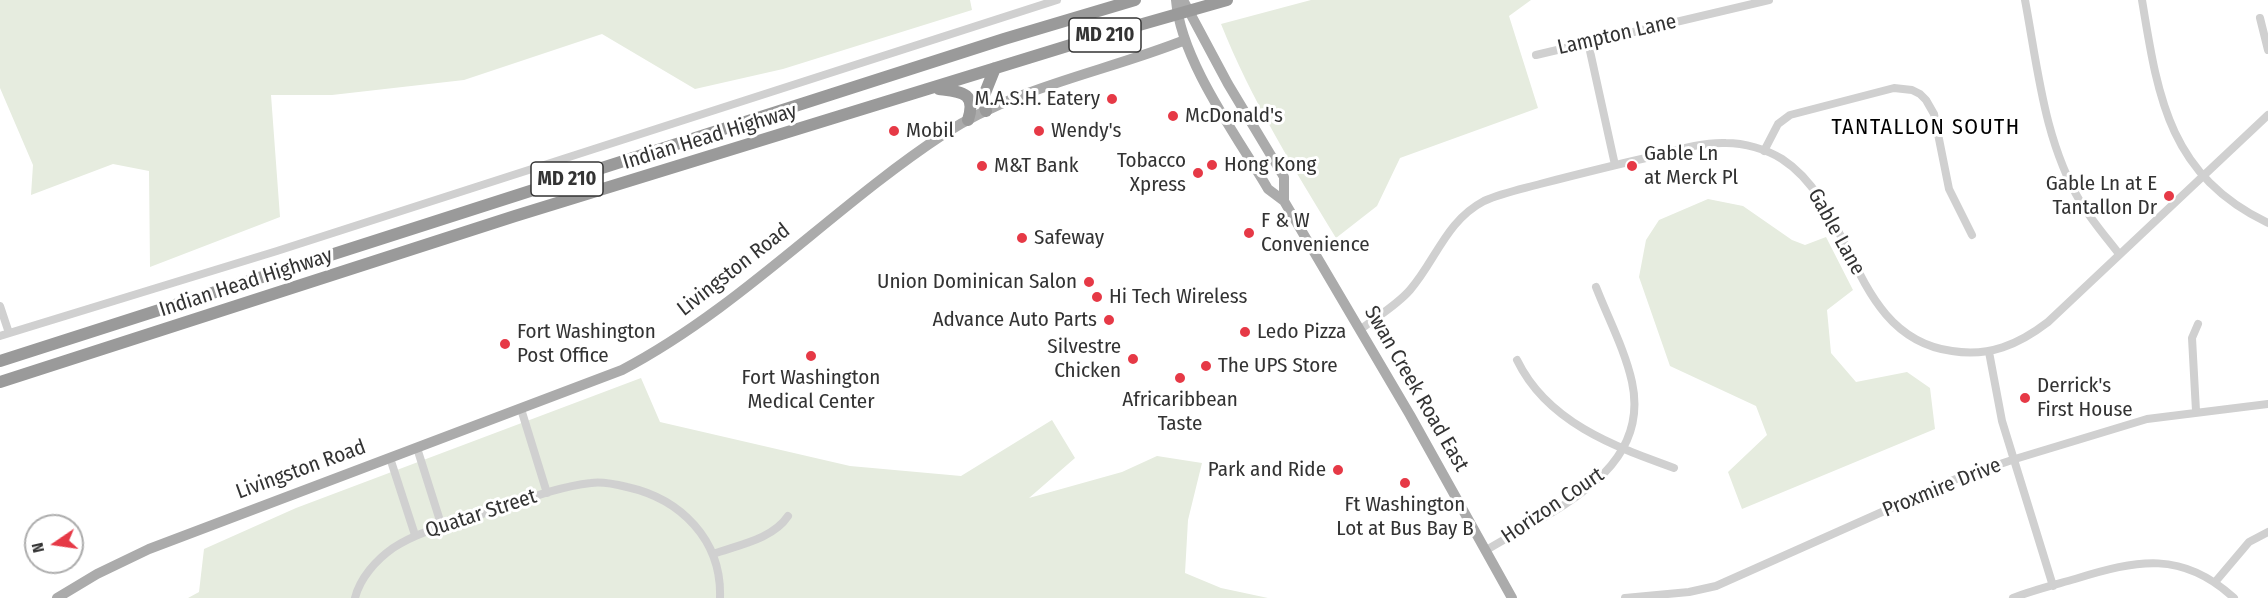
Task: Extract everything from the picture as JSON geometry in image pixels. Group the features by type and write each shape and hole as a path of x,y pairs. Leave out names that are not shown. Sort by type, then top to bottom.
{"highway":[{"name":"Indian Head Highway","path":"0,361 1045,26 1135,0"},
{"name":"Indian Head Highway","path":"0,382 516,216 934,88 1176,6 1227,0"},
{"path":"986,111 983,99 995,68"},
{"path":"934,88 963,93 968,97 971,110 968,120"}],"main road":[{"name":"Swan Creek Road East","path":"1187,5 1211,53 1284,177 1284,201"},
{"name":"Swan Creek Road East","path":"1176,6 1185,40 1194,61 1268,189 1284,201 1512,598"},
{"name":"Livingston Road","path":"57,598 97,574 149,549 605,378 660,349 706,317 915,156 968,120 1025,94 1185,40"}],"street":[{"path":"0,306 5,335 277,251 1057,0"},
{"name":"Lampton Lane","path":"1536,55 1769,0"},
{"path":"2025,0 2046,115 2060,161 2081,203 2119,254"},
{"path":"2142,0 2162,105 2183,149 2204,178 2241,208 2268,223"},
{"path":"2260,18 2268,51"},
{"path":"1588,42 1615,165"},
{"path":"1764,151 1778,124 1790,115 1894,88 1912,90 1926,100 1934,114 1949,189 1972,235"},
{"name":"Gable Lane","path":"1360,330 1409,291 1448,232 1475,207 1510,192 1615,165 1709,144 1732,143 1764,151 1782,159 1810,184 1872,295 1902,332 1928,346 1941,350 1966,353 1989,352 2030,336 2204,178 2268,115"},
{"name":"Horizon Court","path":"1485,551 1597,482 1624,450 1629,436 1632,413 1632,381 1596,287"},
{"path":"2196,411 2192,338 2198,324"},
{"path":"1989,352 2002,421 2053,586"},
{"path":"17,356 24,375"},
{"path":"1516,360 1524,376 1556,410 1575,424 1624,450 1674,468"},
{"name":"Proxmire Drive","path":"1624,598 1689,592 1716,585 1956,479 2147,419 2196,411 2237,409 2268,404"},
{"name":"Quatar Street","path":"521,410 548,493"},
{"path":"417,448 442,527"},
{"path":"390,458 415,535"},
{"name":"Quatar Street","path":"355,598 371,567 392,549 415,535 548,493 592,482 615,484 650,494 672,504 692,520 713,554 720,584 720,598"},
{"path":"713,554 767,534 781,526 788,516"},
{"path":"2216,581 2249,542 2268,532"},
{"path":"2013,598 2125,565 2151,562 2178,566 2216,581 2234,598"}],"shaded area":[{"path":"0,0 970,0 972,10 783,69 695,89 602,34 464,80 332,95 271,95 280,217 150,267 149,171 113,164 31,195 33,165 0,88"},
{"path":"1311,0 1531,0 1509,16 1538,108 1400,158 1377,206 1336,238 1259,106 1221,24"},
{"path":"1708,199 1743,206 1792,240 1805,245 1826,237 1853,290 1827,310 1831,353 1856,382 1907,372 1930,388 1935,429 1742,509 1728,472 1767,435 1756,406 1670,366 1639,277 1646,240 1659,220"},
{"path":"641,378 660,422 850,466 961,476 1052,420 1075,458 1029,498 1122,472 1157,456 1202,463 1188,520 1185,573 1221,588 1268,598 188,598 199,592 204,549 296,508"}],"place":[{"name":"M.A.S.H. Eatery","path":"1112,99"},
{"name":"McDonald's","path":"1173,116"},
{"name":"Mobil","path":"894,131"},
{"name":"Wendy's","path":"1039,131"},
{"name":"Hong Kong","path":"1212,165"},
{"name":"M&T Bank","path":"982,166"},
{"name":"Gable Ln at Merck Pl","path":"1632,166"},
{"name":"Tobacco Xpress","path":"1198,173"},
{"name":"Gable Ln at E Tantallon Dr","path":"2169,196"},
{"name":"F & W Convenience","path":"1249,233"},
{"name":"Safeway","path":"1022,238"},
{"name":"Union Dominican Salon","path":"1089,282"},
{"name":"Hi Tech Wireless","path":"1097,297"},
{"name":"Advance Auto Parts","path":"1109,320"},
{"name":"Ledo Pizza","path":"1245,332"},
{"name":"Fort Washington Post Office","path":"505,344"},
{"name":"Fort Washington Medical Center","path":"811,356"},
{"name":"Silvestre Chicken","path":"1133,359"},
{"name":"The UPS Store","path":"1206,366"},
{"name":"Africaribbean Taste","path":"1180,378"},
{"name":"Derrick's First House","path":"2025,398"},
{"name":"Park and Ride","path":"1338,470"},
{"name":"Ft Washington Lot at Bus Bay B","path":"1405,483"}],"district":[{"name":"TANTALLON SOUTH","path":"1926,128"}]}
